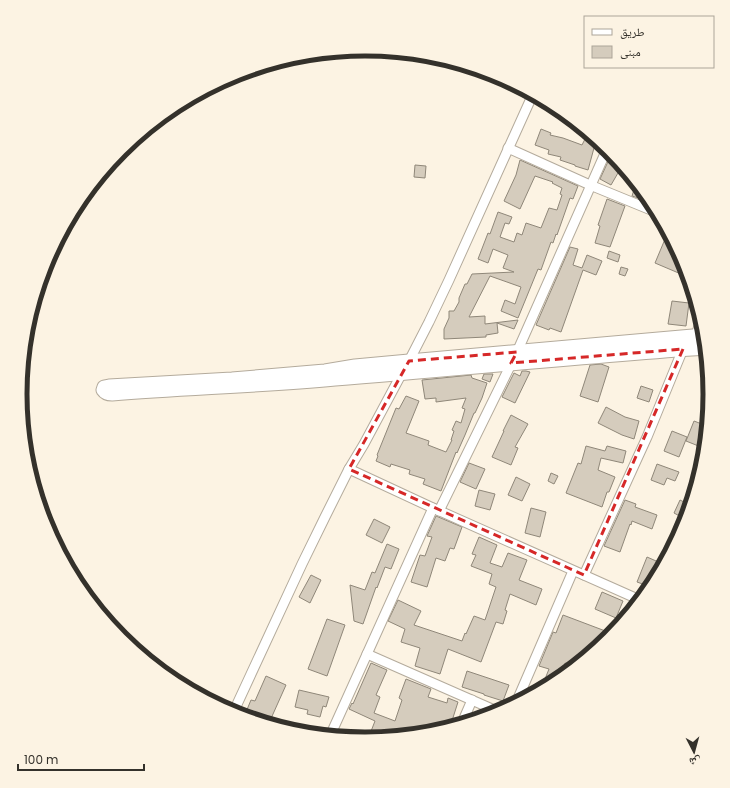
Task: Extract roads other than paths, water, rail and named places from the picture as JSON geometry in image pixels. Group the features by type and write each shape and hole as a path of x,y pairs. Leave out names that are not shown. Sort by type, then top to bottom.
{"street":[{"path":"236,706 302,564 349,469 409,361 449,280 531,99"},
{"path":"508,148 590,185 648,209"},
{"path":"333,730 367,654 436,510 517,352 604,155"},
{"path":"698,336 409,361 232,379 109,386 104,387 103,390 108,394 112,394 295,382 700,348"},
{"path":"584,575 647,437 683,349"},
{"path":"349,469 436,510 635,598"},
{"path":"524,692 573,570"},
{"path":"367,654 490,708"},
{"path":"465,717 472,700"}]}
